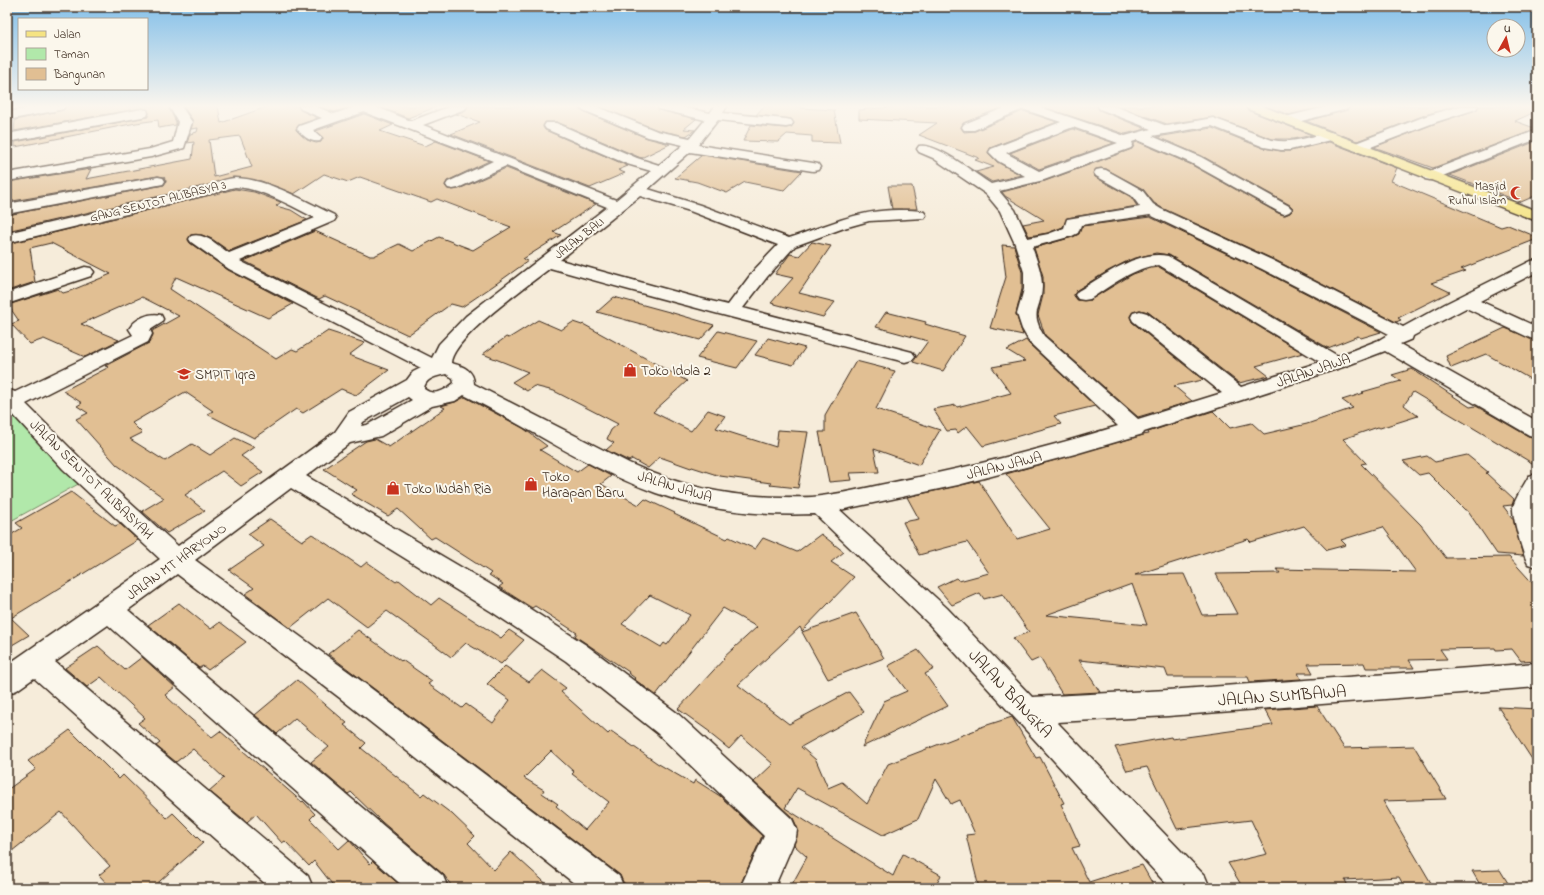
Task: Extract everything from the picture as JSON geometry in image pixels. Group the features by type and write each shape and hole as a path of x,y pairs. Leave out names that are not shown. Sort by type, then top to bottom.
{"main road":[{"path":"1360,148 1537,216"}],"street":[{"path":"7,150 19,148"},
{"path":"7,178 69,166 151,153 169,148"},
{"path":"474,148 506,161 627,198 695,208 789,243"},
{"path":"484,148 627,198"},
{"path":"601,148 632,161 661,170"},
{"name":"JALAN BALI","path":"440,369 443,355 458,334 472,320 548,262 689,148"},
{"path":"701,148 813,167"},
{"path":"1007,148 996,152 1003,158 1039,176"},
{"path":"992,188 1039,176 1117,148"},
{"path":"1167,148 1196,160 1284,209"},
{"path":"1430,176 1504,148"},
{"path":"924,149 943,158 992,188 1029,244 1033,272 1033,289 1026,314 1031,330 1038,339 1135,429"},
{"path":"453,185 506,161"},
{"path":"1101,173 1137,193 1148,207 1200,234 1268,265 1405,335"},
{"path":"7,209 158,181"},
{"name":"GANG SENTOT ALIBASYA 3","path":"7,238 214,189 229,183 250,185 283,197 328,218 228,260"},
{"path":"1029,244 1071,231 1073,229 1072,223 1074,222 1154,210"},
{"path":"732,311 761,273 789,243 868,216 918,215"},
{"path":"197,239 235,265 440,369"},
{"path":"1084,296 1139,264 1153,260 1162,260 1336,363"},
{"path":"548,262 695,303 732,311 905,356"},
{"name":"JALAN JAWA","path":"462,386 497,402 590,453 645,479 679,491 709,499 756,506 820,506 966,475 1075,447 1135,429 1336,363 1405,335 1451,308 1466,302 1537,265"},
{"path":"7,300 85,272"},
{"path":"1466,302 1537,334"},
{"path":"1140,317 1238,395"},
{"path":"10,399 139,339 143,336 138,329 154,319"},
{"path":"1386,344 1537,430"},
{"path":"440,369 453,369 461,373 464,379 462,386 458,391 444,397 422,391 421,376 440,369"},
{"name":"JALAN MT HARYONO","path":"7,681 178,560 343,437 373,431 422,391"},
{"name":"JALAN SENTOT ALIBASYAH","path":"10,399 71,463 178,560 350,689 607,888"},
{"path":"290,477 501,604 563,645 623,688 667,724 781,830 780,837 758,888"},
{"path":"1537,482 1525,507 1537,556"},
{"name":"JALAN BANGKA","path":"820,506 938,616 1193,888"},
{"path":"109,610 431,888"},
{"path":"35,662 296,888"},
{"name":"JALAN SUMBAWA","path":"1027,710 1175,703 1537,675"}],"green space":[{"path":"7,405 82,482 7,523"}],"building":[{"path":"193,148 210,148 214,177 252,167 245,148 454,148 489,161 447,181 445,186 448,189 459,189 506,168 596,204 553,232 561,235 523,259 528,261 493,286 462,307 451,304 408,335 325,296 319,299 244,261 315,231 370,256 374,256 399,244 413,251 439,237 473,250 511,227 437,199 431,202 360,177 348,182 324,174 294,194 261,181 233,177 209,185 7,231 7,215 164,185 166,182 164,177 158,176 7,202 7,182 91,169 86,179 192,159"},
{"path":"486,148 586,148 628,166 618,170 625,173 590,188"},
{"path":"617,148 662,148 641,158"},
{"path":"952,148 991,148 988,153 997,162 1021,175 992,182 976,172 994,167 975,160 979,158"},
{"path":"1024,148 1100,148 1039,169 1010,153"},
{"path":"1133,148 1152,148 1190,164 1278,213 1285,215 1294,209 1290,205 1202,156 1182,148 1262,148 1290,151 1304,148 1344,148 1397,168 1391,181 1501,227 1508,225 1537,237 1537,239 1461,269 1466,271 1431,283 1450,292 1398,318 1401,320 1396,322 1275,260 1162,208 1154,203 1143,189 1106,169 1096,169 1093,174 1095,177 1131,197 1137,206 1067,218 1063,227 1048,233 1029,236 1023,224 1044,220 1005,196 1002,192 1045,181"},
{"path":"1376,148 1487,148 1433,168"},
{"path":"1520,148 1537,148 1537,195 1521,202 1450,175"},
{"path":"702,155 802,171 784,190 745,182 727,193 697,182 675,178"},
{"path":"888,186 912,186 917,209 892,209"},
{"path":"235,189 254,192 281,202 276,206 291,210 307,220 229,251 212,239 202,235 191,235 188,240 228,270 293,304 268,318 176,277 170,289 276,359 292,349 297,351 328,331 365,343 349,355 389,370 356,395 341,389 303,413 296,409 254,438 207,414 213,411 185,392 132,423 142,433 130,439 165,461 192,444 210,455 235,438 254,447 241,456 263,472 241,486 222,471 185,495 205,511 167,533 142,511 164,498 117,465 76,419 88,413 77,406 82,403 63,391 109,367 105,366 149,343 153,335 152,331 179,316 142,297 81,324 119,340 85,357 44,339 30,344 11,324 19,321 8,305 58,289 63,293 70,291 111,274 51,243 30,248 35,282 7,291 7,244"},
{"path":"1150,217 1261,270 1381,332 1361,338 1358,336 1328,348 1169,255 1156,253 1132,259 1108,271 1077,290 1074,296 1078,300 1090,300 1133,274 1159,267 1303,353 1256,366 1269,376 1239,383 1148,312 1140,310 1133,312 1130,316 1132,322 1203,380 1174,386 1192,401 1138,417 1045,335 1038,315 1043,295 1043,276 1034,248 1073,237 1079,234 1082,226"},
{"path":"812,242 831,246 799,293 835,302 823,317 771,303 793,278 775,274 790,254 799,256"},
{"path":"1002,245 1014,246 1022,272 1022,289 1016,314 1023,335 990,328 1006,277"},
{"path":"614,297 714,325 700,340 597,312"},
{"path":"886,312 926,322 925,324 965,336 943,371 913,362 928,341 876,327"},
{"path":"538,320 561,330 573,322 583,324 687,381 653,412 691,431 708,410 725,416 716,428 776,447 778,430 808,432 798,488 770,485 771,483 720,476 660,457 648,468 632,459 629,461 606,450 614,443 607,439 611,430 618,424 554,391 534,386 527,391 512,382 528,372 483,354 506,337 509,338"},
{"path":"1505,328 1537,341 1537,383 1486,354 1451,368 1446,356"},
{"path":"718,331 757,341 737,368 697,358"},
{"path":"768,338 805,348 793,365 755,355"},
{"path":"1026,340 1095,406 1054,416 1061,424 983,446 967,426 958,433 956,430 947,431 933,409 956,405 957,407 1011,393 992,367 1025,361 1007,350"},
{"path":"856,361 895,371 876,409 940,430 919,465 874,449 879,472 850,473 852,480 829,482 819,432 825,432 825,415"},
{"path":"1412,369 1470,407 1476,406 1528,436 1537,438 1537,466 1413,392 1404,405 1418,416 1380,428 1378,427 1343,439 1366,463 1361,464 1421,525 1446,558 1509,557 1537,588 1537,660 1521,661 1512,649 1440,649 1447,659 1409,660 1414,668 1366,668 1364,663 1308,664 1313,673 1298,673 1301,679 1250,682 1248,677 1168,677 1165,669 1079,660 1100,692 1062,694 1040,658 1031,662 1013,638 1029,632 1003,594 984,599 980,593 952,605 937,587 956,578 959,581 989,573 967,542 919,555 903,522 919,519 907,497 979,481 1017,539 1050,529 1006,474 1149,434 1148,432 1213,411 1230,428 1252,423 1264,434 1307,424 1353,408 1342,400 1364,393 1362,392 1401,381 1392,375","holes":["1304,526 1327,550 1346,545 1341,540 1383,527 1416,572 1277,569 1280,573 1216,574 1237,614 1202,615 1184,574 1135,575 1248,539 1251,542","1132,584 1147,625 1046,615"]},
{"path":"465,397 523,428 547,446 540,450 577,472 588,464 611,476 601,484 639,505 645,499 727,539 729,537 755,549 763,538 797,552 821,534 844,552 831,562 854,577 802,631 800,627 738,685 789,724 849,692 864,712 801,747 816,760 828,788 842,782 867,804 888,764 978,728 1012,717 1036,758 1040,757 1064,803 1061,804 1080,846 1072,848 1089,882 1142,865 1155,888 979,888 966,835 975,834 960,800 951,804 936,779 918,819 883,835 797,788 785,808 893,876 903,854 941,875 935,888 790,888 807,857 794,845 798,829 793,818 754,782 773,764 741,736 729,749 709,733 710,732 678,709 724,659 723,658 757,627 723,608 656,695 634,679 635,678 628,673 629,672 575,636 577,633 535,606 532,608 499,587 503,584 489,575 491,573 435,537 431,539 398,509 388,516 351,494 357,490 324,469 366,441 375,439 389,447 445,408 441,406","holes":["650,595 690,615 667,645 664,643 661,647 622,624"]},
{"path":"1467,455 1488,472 1486,473 1514,499 1512,505 1503,506 1513,519 1523,556 1497,554 1467,510 1465,510 1428,473 1419,475 1403,461 1427,456 1435,462"},
{"path":"71,492 115,526 120,524 138,540 11,618 29,635 7,648 7,537 22,528 16,523"},
{"path":"270,519 302,541 312,534 361,567 367,562 396,582 399,580 431,605 439,598 501,638 509,630 524,640 501,664 466,643 451,657 387,611 367,627 328,598 290,628 245,594 254,588 229,570 264,546 248,534"},
{"path":"179,603 211,629 220,622 246,642 208,670 203,666 199,668 148,625"},
{"path":"856,613 884,658 828,679 802,632"},
{"path":"358,630 432,681 428,684 462,708 466,704 493,723 510,700 487,684 505,666 529,682 542,670 566,688 561,692 608,734 611,731 657,763 693,784 695,780 720,796 762,836 739,888 631,888 623,882 620,875 328,654","holes":["551,751 574,772 572,774 609,802 585,830 556,806 558,804 542,793 544,790 524,778"]},
{"path":"98,646 125,670 142,657 175,687 165,695 185,714 212,737 220,731 302,802 303,801 315,814 310,819 339,849 349,840 370,864 373,861 403,888 335,888 314,861 309,866 285,841 282,843 256,814 247,822 209,791 224,778 193,749 176,762 156,746 160,743 138,723 145,718 101,677 87,687 65,668"},
{"path":"918,650 934,669 925,674 948,706 862,747 884,701 907,691 888,666"},
{"path":"297,680 347,723 344,725 366,743 361,748 421,796 424,793 452,814 475,836 468,843 494,870 511,852 551,888 453,888 444,875 382,822 351,792 348,794 311,762 329,747 295,718 277,734 255,715"},
{"path":"1317,706 1344,748 1414,746 1446,799 1383,801 1434,888 1405,888 1399,877 1345,880 1349,888 1243,888 1228,863 1267,854 1251,820 1177,829 1147,767 1127,771 1115,747 1171,737 1172,739 1273,725 1265,710"},
{"path":"1498,707 1537,709 1537,767"},
{"path":"70,730 119,779 123,775 167,818 173,813 203,843 152,888 111,888 99,875 110,866 61,812 7,855 7,790 36,769 28,761"},
{"path":"1500,870 1511,888 1482,888 1472,871"}],"place":[{"name":"Masjid Ruhul Islam","path":"1517,193"},
{"name":"Toko Idola 2","path":"630,370"},
{"name":"SMPIT Iqra","path":"184,374"},
{"name":"Toko Harapan Baru","path":"531,484"},
{"name":"Toko INdah Ria","path":"393,488"}]}
